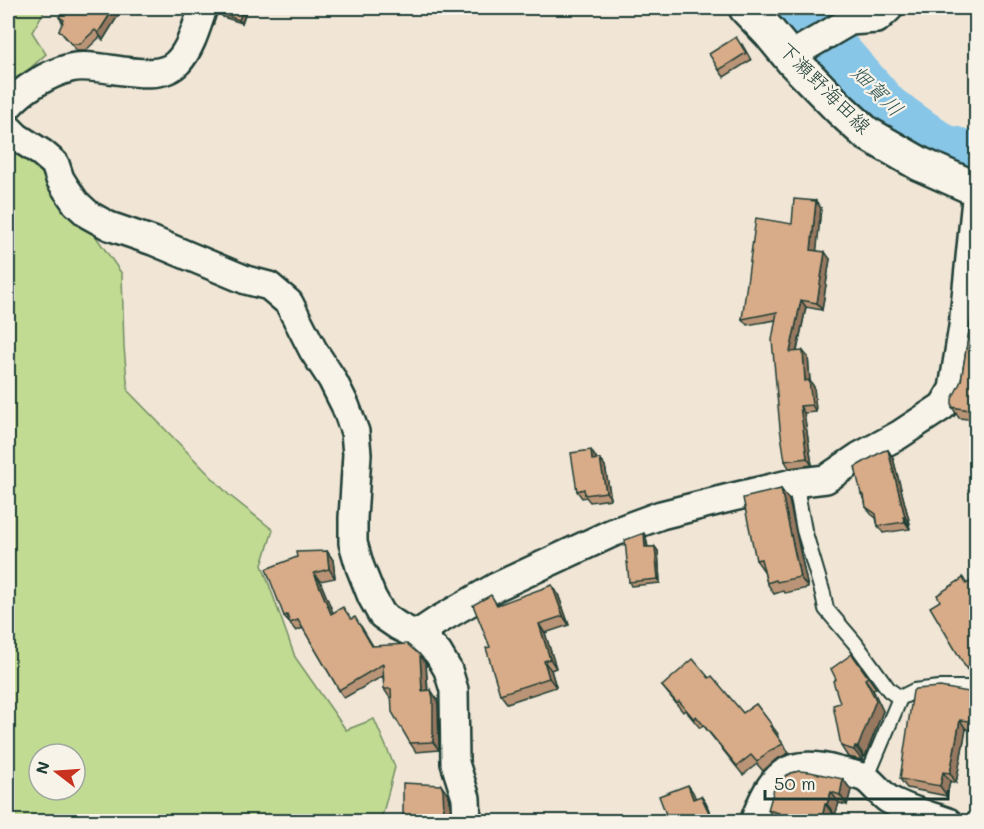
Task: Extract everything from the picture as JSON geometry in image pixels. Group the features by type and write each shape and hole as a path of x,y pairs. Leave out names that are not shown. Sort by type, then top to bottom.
{"main road":[{"name":"下瀬野海田線","path":"746,8 769,32 797,55 840,109 866,133 920,164 976,189"}],"street":[{"path":"8,106 17,96 47,77 71,67 160,72 177,64 197,26 203,8"},
{"path":"797,55 850,21 877,19 889,8"},
{"path":"8,128 55,164 67,190 76,203 89,215 109,226 153,241 246,280 269,286 289,303 313,350 332,379 355,432 357,454 353,543 372,597 382,615 416,635 438,653 448,670 454,700 455,763 466,798 467,822"},
{"path":"416,635 496,587 612,533 662,515 729,498 798,482 826,479 943,406 953,389 963,327 976,199"},
{"path":"754,822 760,804 772,783 788,769 805,765 832,769 867,779 886,798 904,807 948,822"}],"lane":[{"path":"798,482 798,498 804,530 824,594 826,609 855,643 889,690 900,698"},
{"path":"867,779 900,698 914,691 976,688"}],"green space":[{"path":"8,8 46,8 32,32 46,54 8,88"},
{"path":"8,141 42,173 60,199 92,231 122,274 128,391 229,495 273,530 262,565 295,657 346,730 374,719 395,767 383,813 378,821 8,821"}],"building":[{"path":"65,8 114,8 98,33 95,30 80,44 72,44 59,30 64,20 59,17"},
{"path":"222,8 243,8 239,20 220,13"},
{"path":"736,37 746,53 719,70 709,54"},
{"path":"794,199 816,201 811,250 825,252 817,303 801,300 790,352 803,351 805,381 809,380 812,405 800,406 807,458 785,461 772,340 777,312 742,319 756,218 792,224"},
{"path":"976,269 976,411 952,407 952,399 961,381"},
{"path":"591,450 592,460 600,459 606,492 585,495 584,489 577,491 571,453"},
{"path":"888,450 905,522 878,526 876,514 866,507 855,467"},
{"path":"781,489 800,577 767,583 761,559 756,560 743,498"},
{"path":"644,533 645,547 655,547 658,579 629,582 625,540"},
{"path":"327,551 329,569 314,573 331,614 343,607 351,619 355,617 372,646 407,644 420,655 422,691 431,690 433,698 433,742 410,743 392,712 391,689 384,689 383,664 339,690 298,620 290,623 287,615 284,616 266,569 297,557 296,552"},
{"path":"963,578 966,584 976,579 976,675 973,670 966,668 930,607 940,601 937,595"},
{"path":"552,585 563,616 539,624 550,659 544,661 549,678 500,694 486,648 490,647 473,605 491,595 497,605"},
{"path":"852,654 868,677 865,679 876,700 858,747 855,746 854,750 841,746 833,705 840,703 833,681 836,679 831,669"},
{"path":"693,659 709,678 712,676 743,713 756,704 783,744 769,751 757,762 751,755 737,766 696,716 694,719 662,686"},
{"path":"940,687 975,693 969,721 960,720 950,773 943,772 940,786 900,779 913,691"},
{"path":"799,771 843,779 840,795 831,792 825,804 821,822 777,822 779,813 768,810 774,789 785,776"},
{"path":"403,783 441,785 444,812 448,822 392,822 392,819 403,819"},
{"path":"688,785 693,799 701,796 711,817 708,819 709,822 669,822 659,796"}],"waterway":[{"name":"畑賀川","path":"790,8 836,48 888,107 943,146 976,154"}]}
